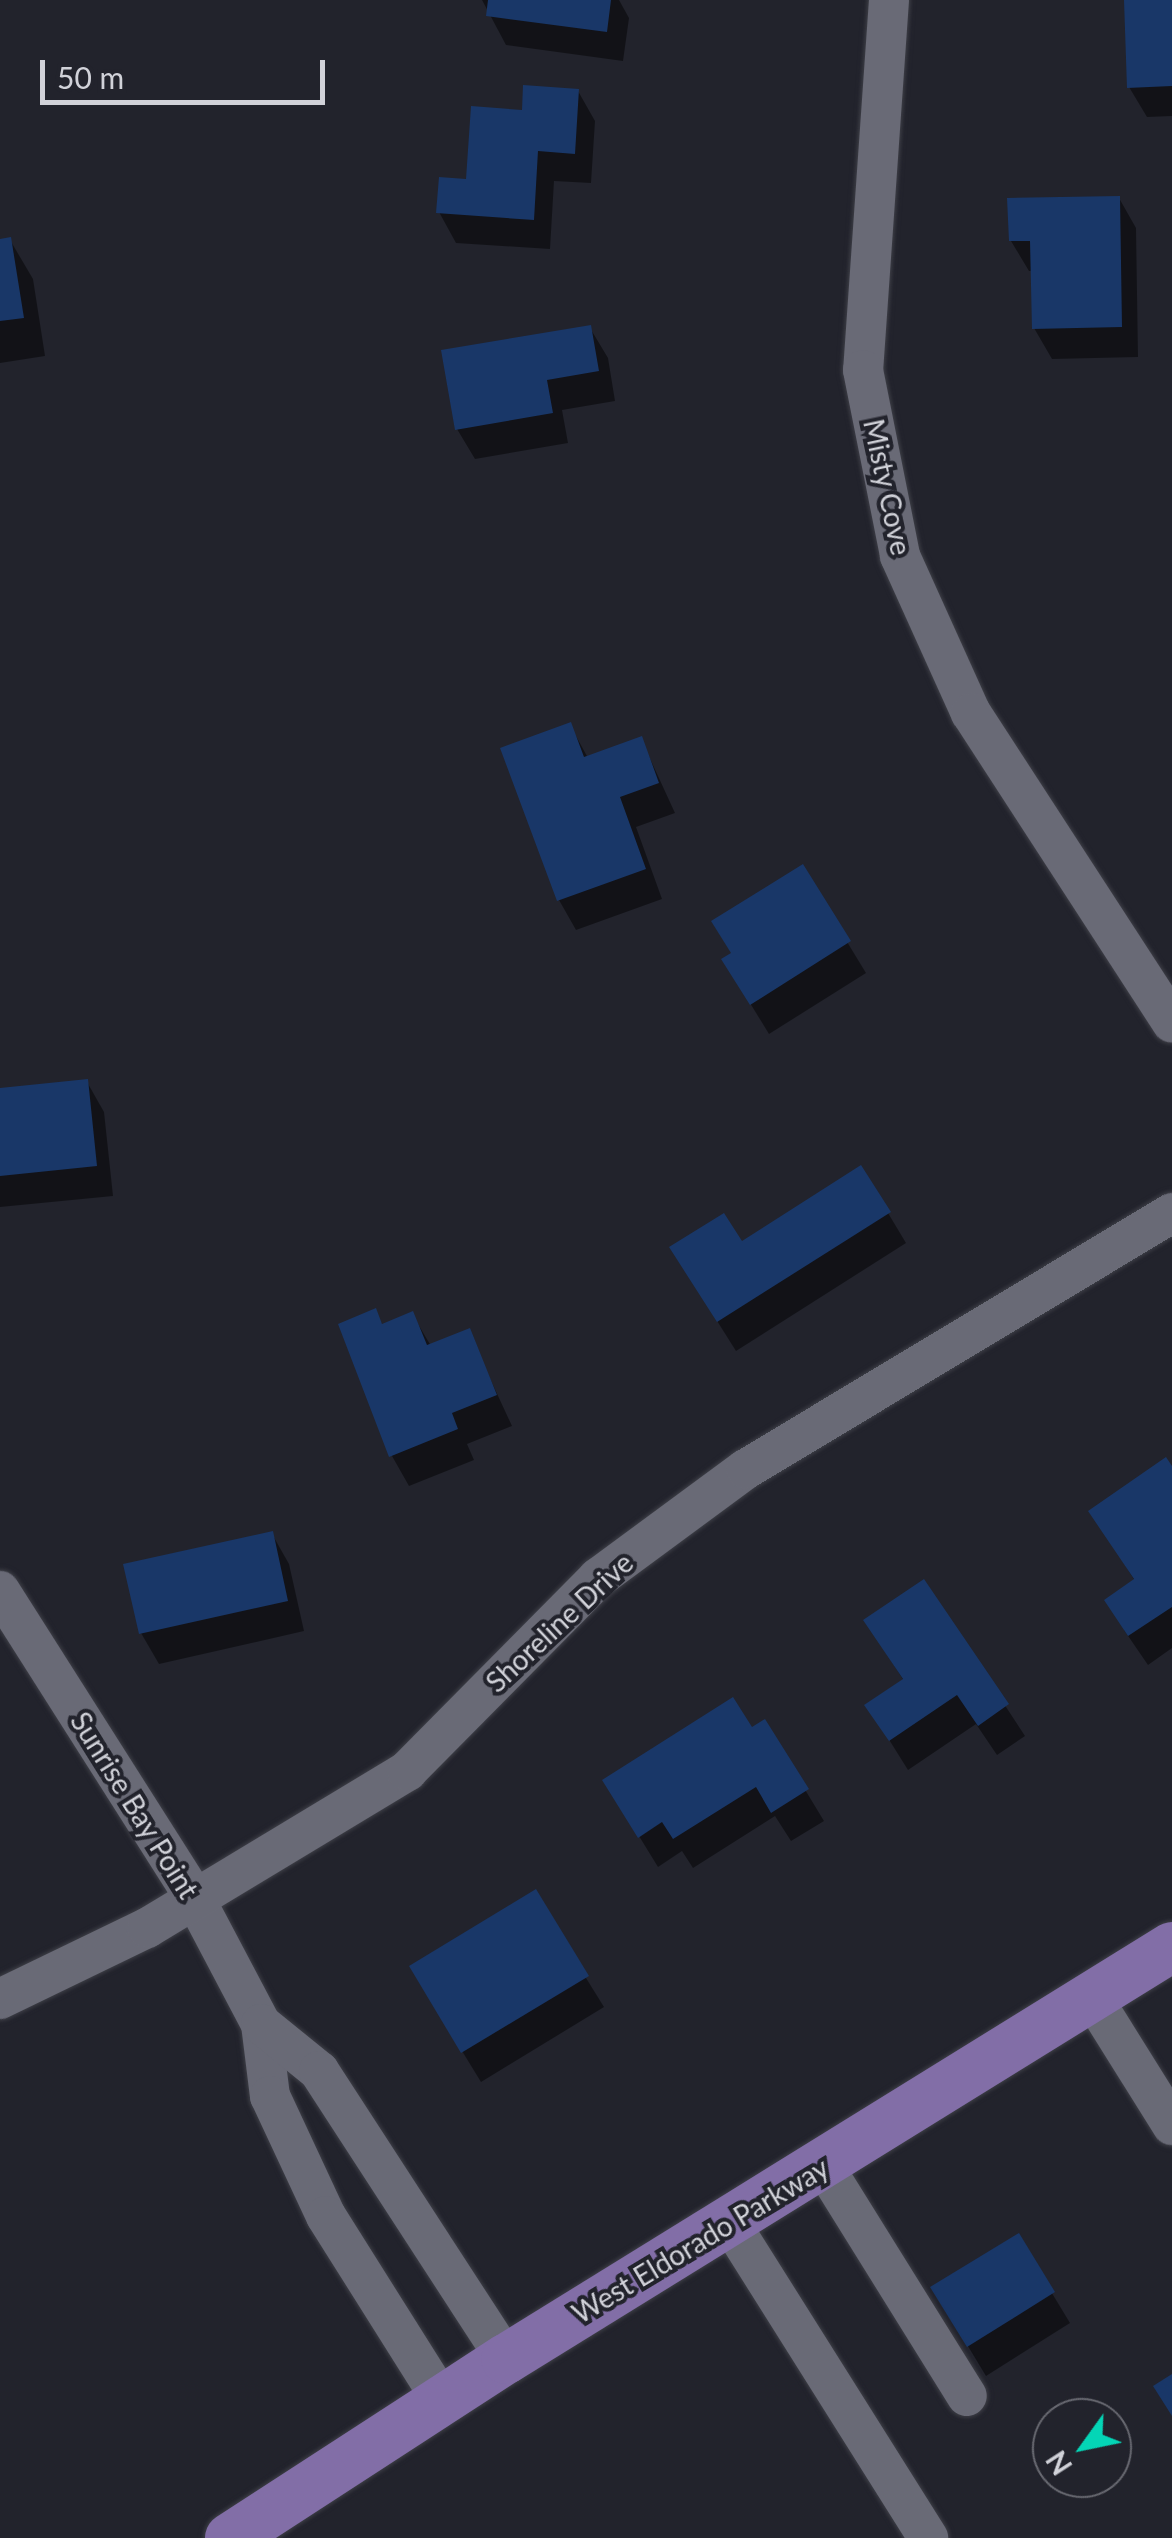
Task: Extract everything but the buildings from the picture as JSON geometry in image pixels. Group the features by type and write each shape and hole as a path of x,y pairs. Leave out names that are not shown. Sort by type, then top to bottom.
{"main road":[{"name":"West Eldorado Parkway","path":"230,2538 506,2359 1172,1947"}],"street":[{"name":"Misty Cove","path":"889,0 864,370 900,556 972,713 1172,1022"},
{"name":"Shoreline Drive","path":"0,1999 146,1928 406,1772 598,1578 746,1469 1172,1213"},
{"name":"Sunrise Bay Point","path":"0,1590 194,1896 262,2024 270,2096 326,2216 442,2400"},
{"path":"1092,1997 1172,2125"},
{"name":"Sunrise Bay Point","path":"262,2024 319,2071 506,2359"},
{"path":"823,2166 967,2396"},
{"path":"730,2223 928,2538"}]}
